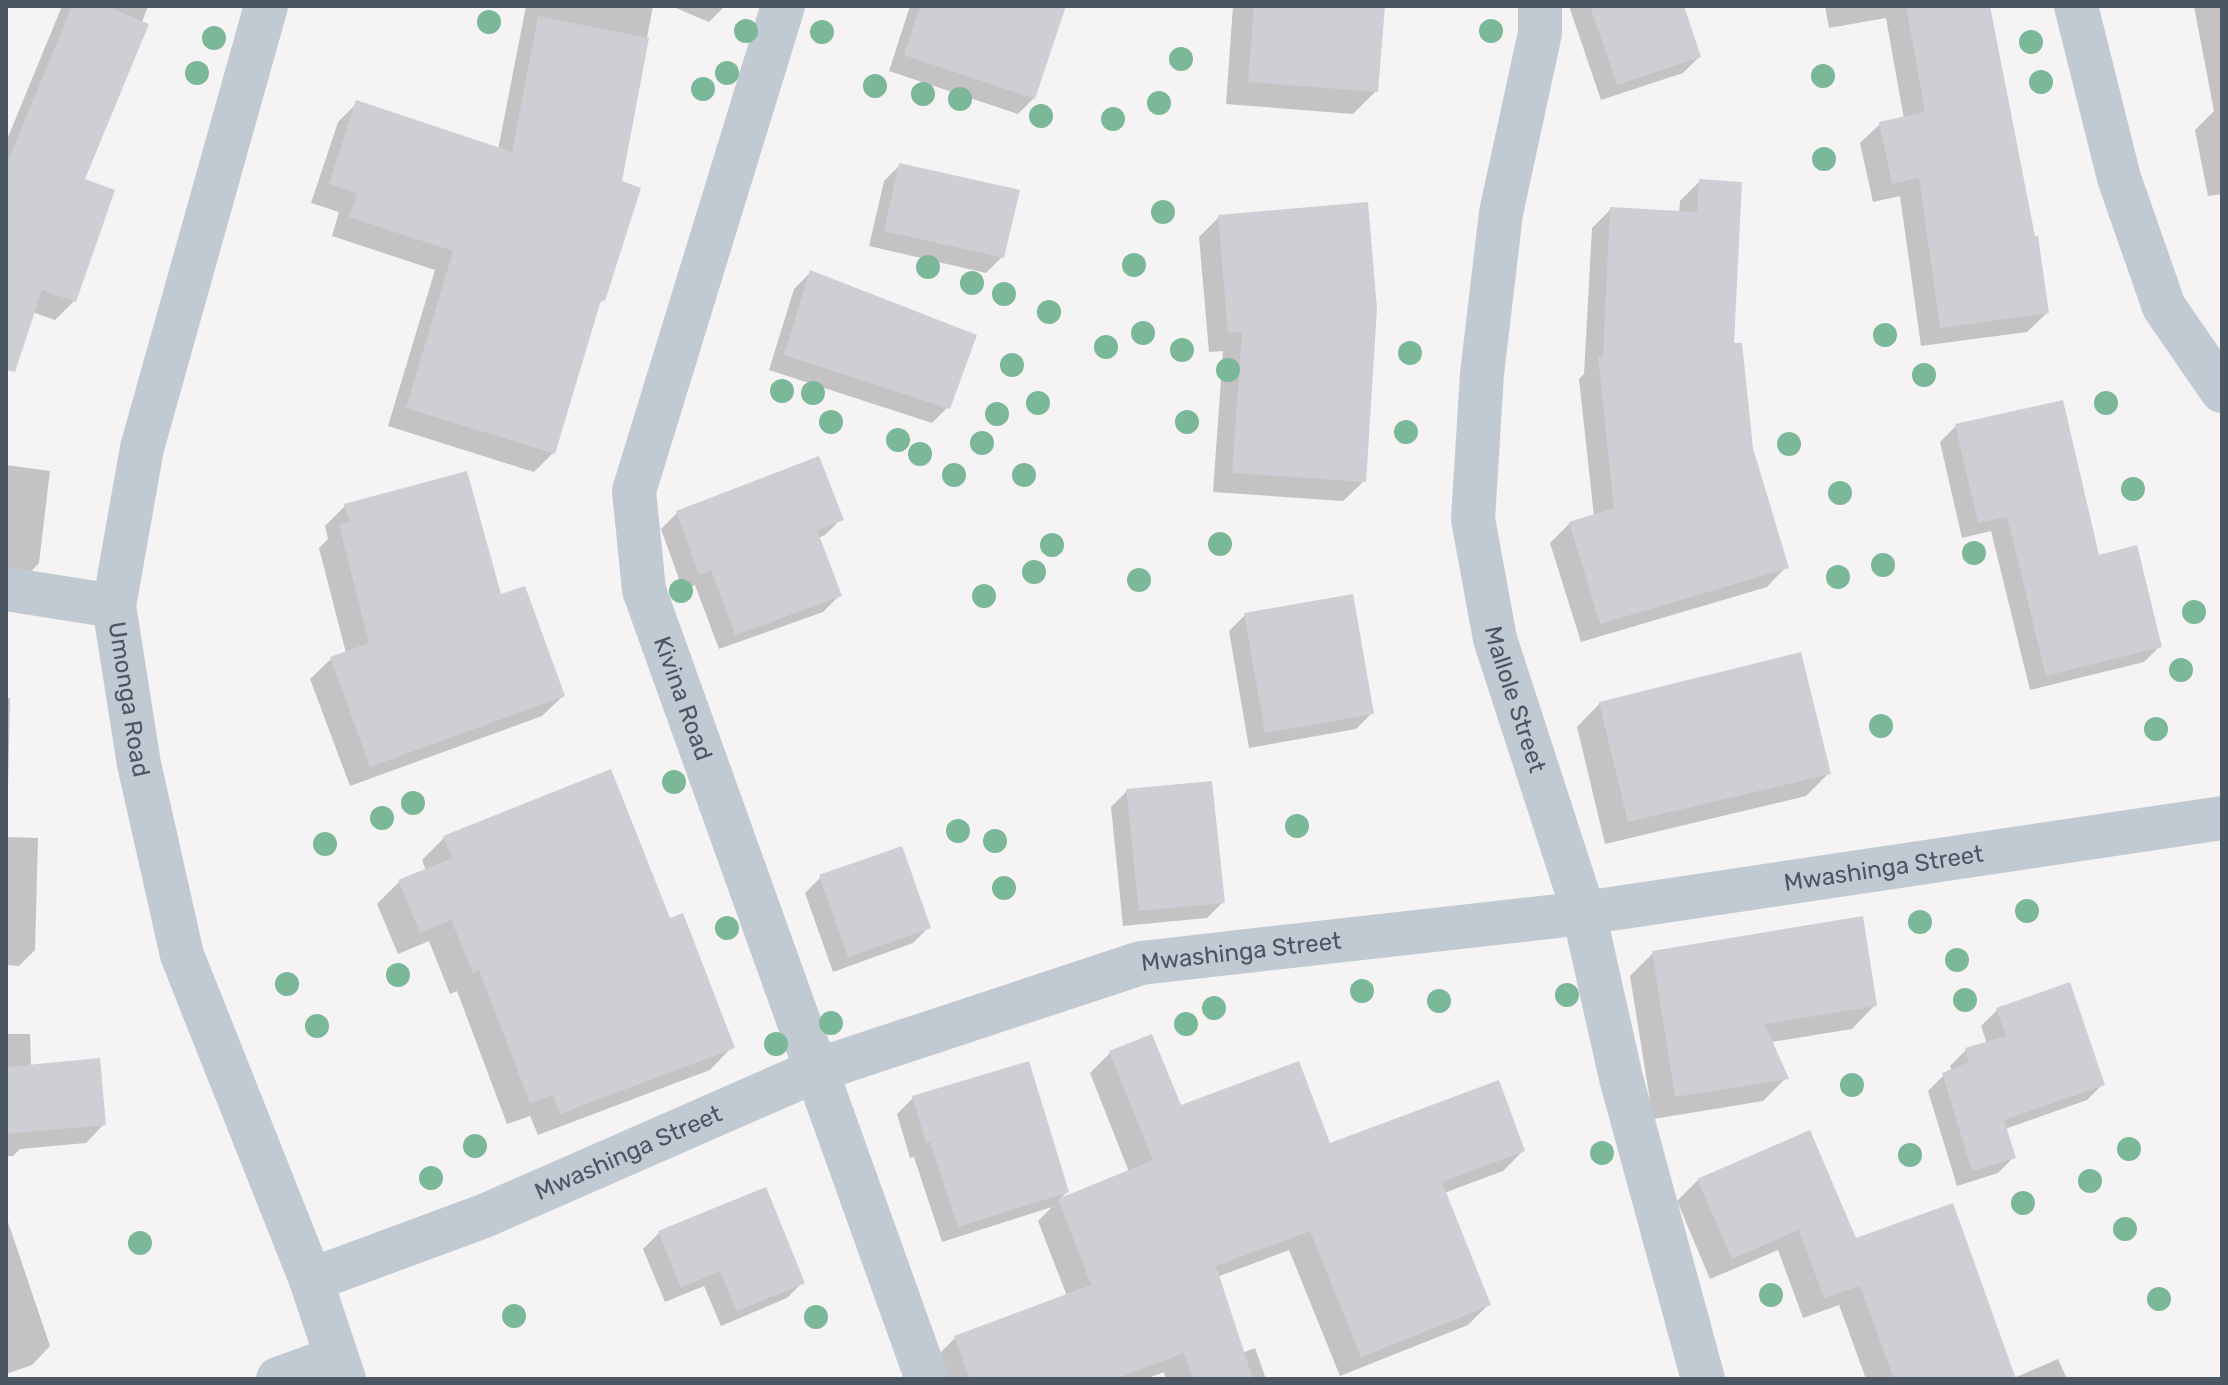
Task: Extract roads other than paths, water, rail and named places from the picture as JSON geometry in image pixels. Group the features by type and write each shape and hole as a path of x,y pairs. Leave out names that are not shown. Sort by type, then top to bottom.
{"street":[{"name":"Umonga Road","path":"266,6 142,448 114,606 139,764 182,955 311,1280 340,1368"},
{"name":"Kivina Road","path":"783,6 634,491 644,590 927,1379"},
{"name":"Mallole Street","path":"1540,6 1540,33 1501,213 1482,374 1473,519 1495,639 1584,913 1621,1078 1703,1379"},
{"path":"2076,6 2119,178 2164,307 2222,391"},
{"path":"6,589 114,606"},
{"name":"Mwashinga Street","path":"311,1280 484,1216 817,1070 1141,963 1584,913 2220,812"},
{"path":"278,1379 340,1368"}]}
